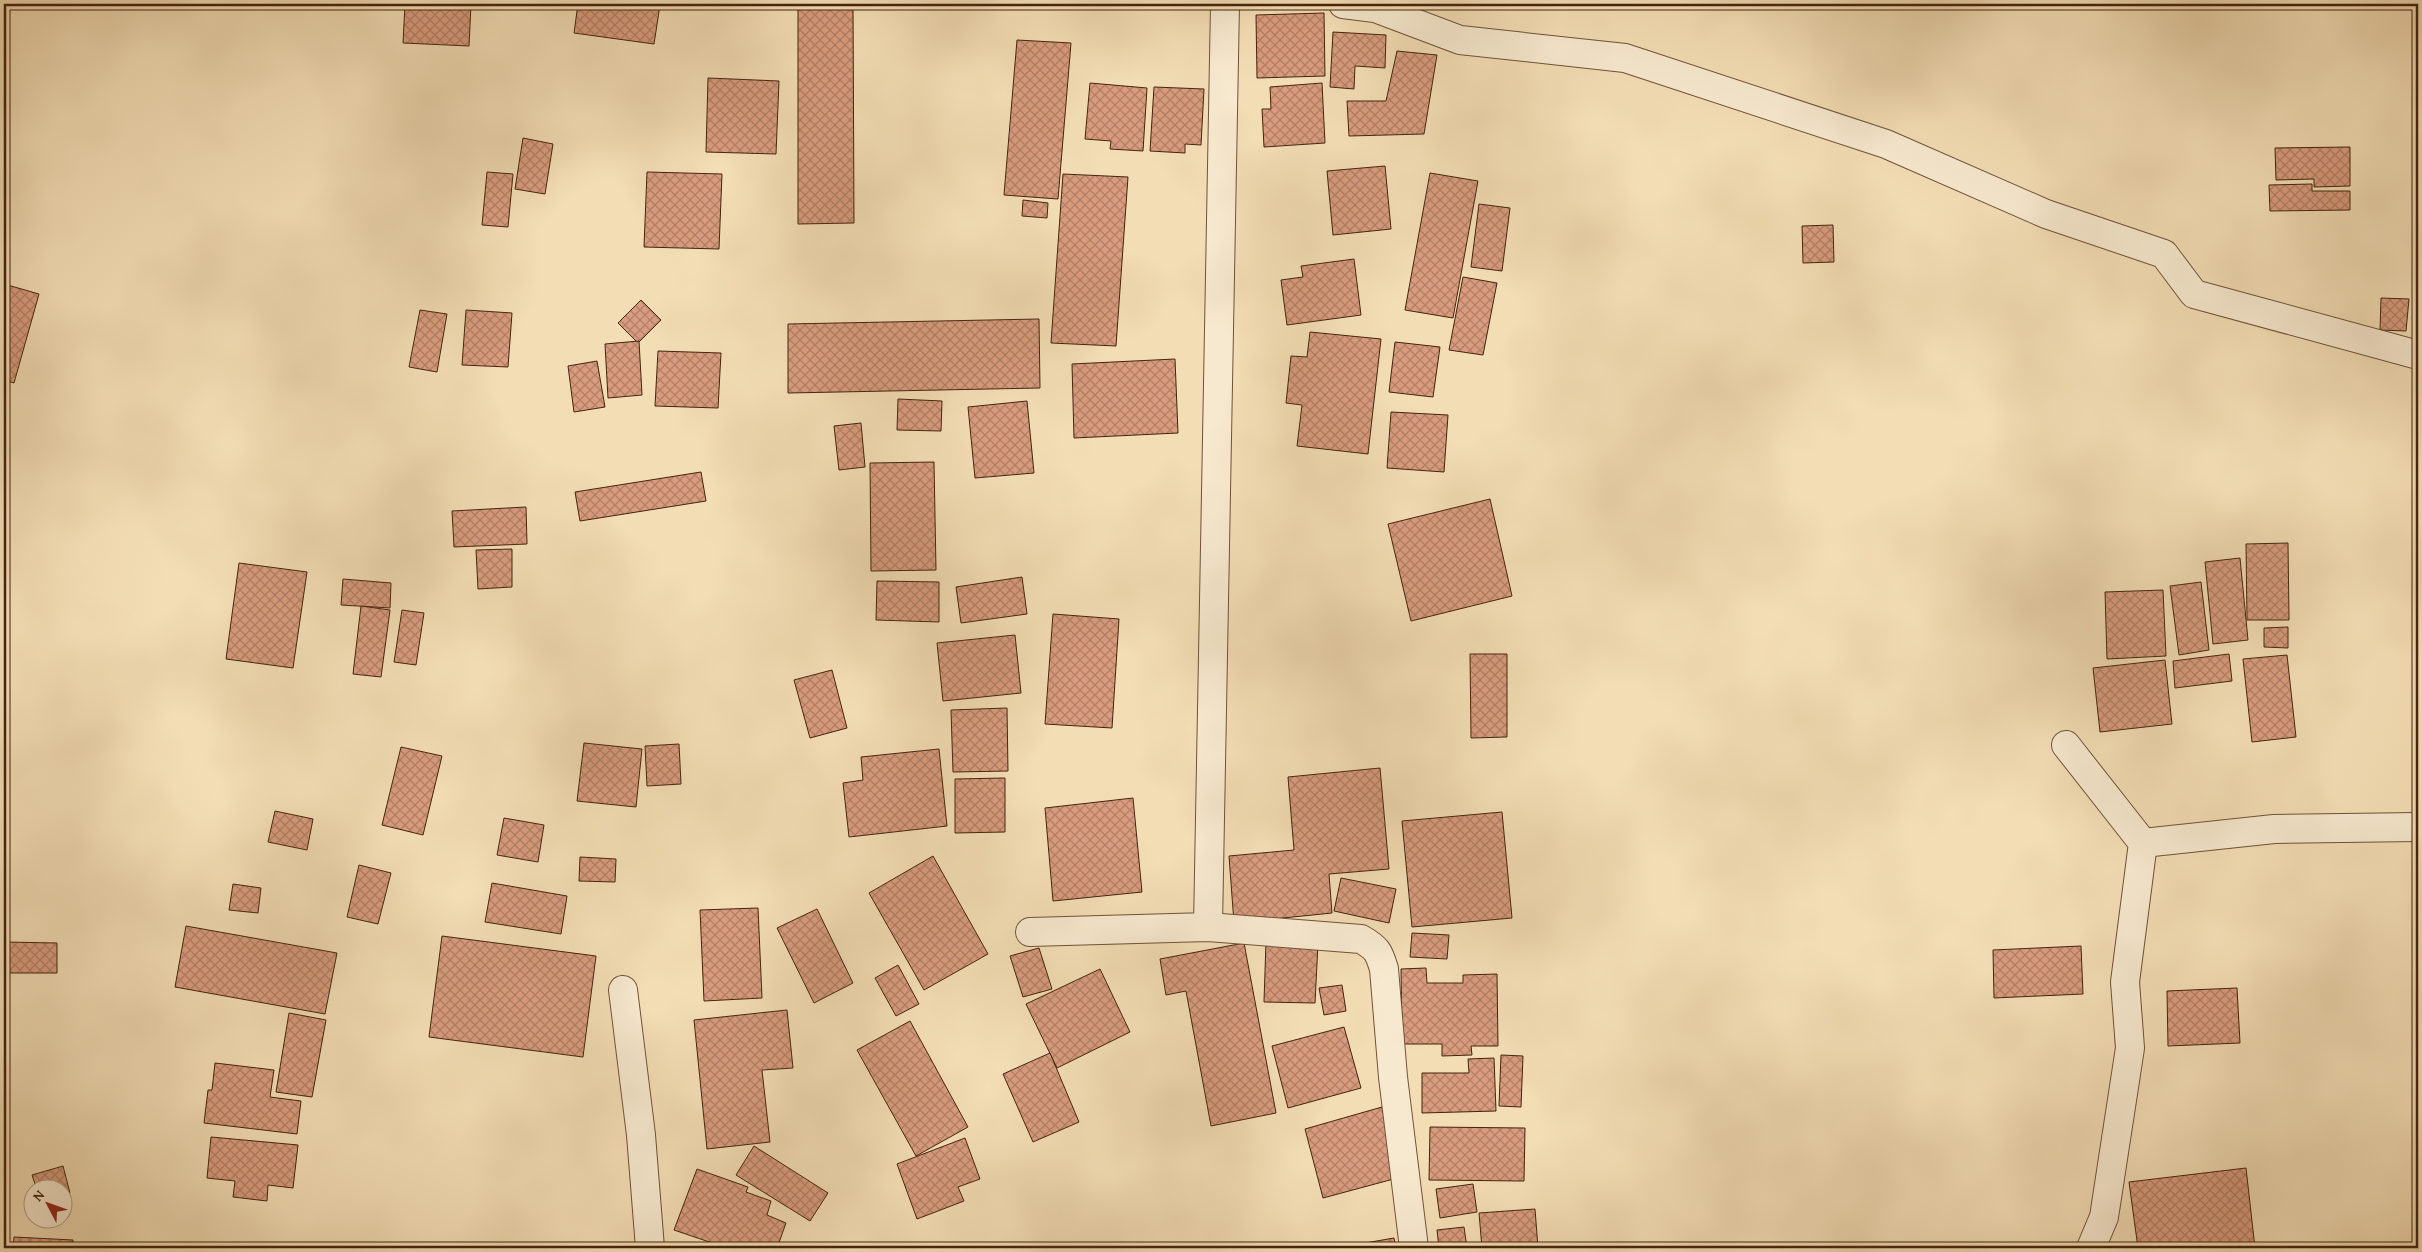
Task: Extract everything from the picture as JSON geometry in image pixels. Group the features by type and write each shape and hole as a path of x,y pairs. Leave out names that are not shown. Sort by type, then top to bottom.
{"street":[{"path":"1208,928 1225,4"},
{"path":"1344,4 1375,8 1460,40 1625,58 1886,144 2046,214 2164,254 2194,294 2418,355"},
{"path":"2066,745 2143,843 2125,982 2130,1048 2104,1217 2091,1248"},
{"path":"2143,843 2274,829 2418,827"},
{"path":"1030,932 1208,928 1361,939 1372,945 1379,952 1384,970 1393,1077 1414,1248"},
{"path":"623,990 641,1135 650,1248"}],"building":[{"path":"405,4 471,4 469,46 403,43"},
{"path":"578,4 660,5 654,44 574,33"},
{"path":"798,4 853,4 854,223 798,224"},
{"path":"1324,13 1325,76 1257,78 1256,15"},
{"path":"1333,32 1386,35 1385,68 1355,66 1354,89 1330,87"},
{"path":"1017,40 1071,43 1058,199 1004,195"},
{"path":"1397,51 1437,55 1424,134 1349,136 1347,101 1386,101"},
{"path":"708,78 779,81 776,154 706,152"},
{"path":"1090,83 1147,88 1143,151 1110,149 1111,141 1085,139"},
{"path":"1322,83 1325,143 1264,147 1262,109 1271,109 1270,87"},
{"path":"1154,87 1204,89 1201,145 1185,144 1185,153 1150,151"},
{"path":"523,138 553,144 545,194 515,189"},
{"path":"2350,147 2350,186 2314,187 2314,179 2276,180 2275,148"},
{"path":"1385,166 1391,229 1333,235 1327,171"},
{"path":"487,172 513,174 508,227 482,225"},
{"path":"647,172 722,174 719,249 644,247"},
{"path":"1430,173 1478,181 1453,318 1405,310"},
{"path":"1063,174 1128,177 1116,346 1051,343"},
{"path":"2312,184 2312,191 2350,191 2350,210 2270,211 2269,185"},
{"path":"1023,200 1048,203 1047,218 1022,216"},
{"path":"1479,204 1510,208 1502,271 1471,267"},
{"path":"1833,225 1834,262 1803,263 1802,226"},
{"path":"1354,259 1361,315 1287,325 1281,280 1303,277 1301,266"},
{"path":"1463,277 1497,283 1483,355 1449,350"},
{"path":"4,284 39,294 14,383 4,380"},
{"path":"2381,298 2409,299 2406,331 2380,330"},
{"path":"641,300 661,320 638,343 618,323"},
{"path":"420,310 447,314 437,372 409,367"},
{"path":"466,310 512,313 508,367 462,365"},
{"path":"1039,319 1040,388 788,393 788,324"},
{"path":"1310,332 1381,339 1368,454 1297,446 1302,405 1286,403 1291,356 1307,357"},
{"path":"639,341 642,395 608,398 605,344"},
{"path":"1395,342 1440,347 1433,397 1389,392"},
{"path":"658,351 721,353 718,408 655,406"},
{"path":"1175,359 1178,433 1074,438 1072,364"},
{"path":"597,361 605,407 574,412 568,366"},
{"path":"898,399 942,401 941,431 897,430"},
{"path":"1027,401 1034,473 975,478 968,407"},
{"path":"1391,412 1448,415 1444,472 1387,468"},
{"path":"861,423 865,467 839,470 834,426"},
{"path":"934,462 936,570 871,571 870,463"},
{"path":"701,472 706,501 580,521 575,492"},
{"path":"1490,499 1512,596 1411,621 1388,524"},
{"path":"526,507 527,544 454,547 452,511"},
{"path":"2288,543 2289,620 2247,620 2246,544"},
{"path":"512,549 512,587 478,589 476,550"},
{"path":"2240,558 2248,640 2213,644 2205,562"},
{"path":"239,563 307,572 293,668 226,659"},
{"path":"1022,577 1027,614 961,623 956,587"},
{"path":"343,579 391,583 390,608 341,605"},
{"path":"877,581 939,582 939,622 876,620"},
{"path":"2201,582 2209,650 2179,655 2170,586"},
{"path":"2163,590 2166,656 2107,659 2105,592"},
{"path":"361,606 390,610 381,677 353,674"},
{"path":"402,610 424,613 416,665 394,662"},
{"path":"1053,614 1119,619 1112,728 1045,724"},
{"path":"2288,627 2288,648 2264,647 2264,628"},
{"path":"1015,635 1021,693 943,701 937,643"},
{"path":"1470,654 1507,654 1507,737 1471,738"},
{"path":"2229,654 2232,681 2175,688 2173,661"},
{"path":"2287,655 2296,737 2252,742 2243,659"},
{"path":"2165,660 2172,724 2100,732 2093,668"},
{"path":"832,670 847,728 810,738 794,680"},
{"path":"1007,708 1008,771 953,772 951,710"},
{"path":"584,743 642,749 636,807 577,801"},
{"path":"679,744 681,784 647,786 645,746"},
{"path":"401,747 442,756 423,835 382,825"},
{"path":"939,749 947,826 849,837 843,783 863,780 861,757"},
{"path":"1380,768 1389,869 1329,874 1332,913 1234,923 1229,856 1294,850 1288,777"},
{"path":"1005,778 1005,832 955,833 955,779"},
{"path":"1133,798 1142,892 1053,901 1045,808"},
{"path":"4,803 7,803 6,918 4,918"},
{"path":"275,811 313,819 307,850 268,842"},
{"path":"1502,812 1512,918 1412,927 1402,821"},
{"path":"504,818 544,825 538,862 497,855"},
{"path":"933,856 988,954 924,990 869,893"},
{"path":"580,857 616,859 615,882 579,881"},
{"path":"359,865 391,873 378,924 347,917"},
{"path":"1341,878 1396,889 1389,923 1334,911"},
{"path":"492,883 567,896 561,934 485,922"},
{"path":"233,884 261,888 258,913 229,910"},
{"path":"758,908 762,998 704,1001 700,910"},
{"path":"817,909 853,983 814,1003 777,928"},
{"path":"186,926 337,953 325,1014 175,987"},
{"path":"1412,933 1449,935 1447,959 1410,957"},
{"path":"442,936 596,956 583,1057 429,1037"},
{"path":"1266,941 1318,943 1315,1003 1264,1002"},
{"path":"4,942 57,943 57,973 4,973"},
{"path":"1244,943 1276,1113 1211,1126 1186,991 1166,995 1160,959"},
{"path":"2081,946 2083,994 1994,998 1993,950"},
{"path":"1039,948 1052,989 1023,997 1010,956"},
{"path":"898,965 919,1004 896,1016 875,978"},
{"path":"1426,968 1427,983 1463,983 1463,975 1497,974 1498,1046 1471,1046 1472,1055 1442,1056 1442,1044 1402,1044 1401,969"},
{"path":"1100,969 1130,1032 1057,1068 1026,1004"},
{"path":"1342,985 1346,1011 1324,1015 1319,988"},
{"path":"2237,988 2240,1043 2168,1046 2167,991"},
{"path":"787,1010 793,1068 762,1070 770,1142 707,1149 694,1020"},
{"path":"289,1013 326,1020 312,1097 276,1092"},
{"path":"910,1021 968,1127 916,1156 857,1050"},
{"path":"1344,1027 1361,1088 1288,1108 1272,1046"},
{"path":"1050,1053 1079,1122 1033,1142 1003,1074"},
{"path":"1501,1055 1523,1056 1521,1107 1499,1106"},
{"path":"1494,1058 1496,1111 1422,1113 1422,1073 1469,1073 1468,1059"},
{"path":"215,1063 274,1070 270,1097 301,1101 297,1134 204,1123 208,1090 212,1090"},
{"path":"1382,1107 1401,1177 1323,1198 1305,1129"},
{"path":"1430,1127 1525,1128 1524,1181 1429,1180"},
{"path":"211,1137 298,1145 293,1188 268,1185 267,1201 233,1197 235,1181 207,1178"},
{"path":"965,1138 980,1179 958,1187 964,1201 917,1219 897,1164"},
{"path":"754,1146 828,1193 810,1221 736,1175"},
{"path":"63,1166 67,1180 34,1180 32,1175"},
{"path":"2246,1168 2255,1248 2138,1248 2129,1182"},
{"path":"697,1169 748,1187 746,1192 771,1201 767,1215 786,1223 777,1248 727,1248 674,1230"},
{"path":"1473,1184 1477,1212 1440,1218 1436,1189"},
{"path":"1535,1209 1538,1248 1482,1248 1479,1213"},
{"path":"1464,1227 1467,1248 1439,1248 1437,1230"},
{"path":"14,1237 73,1240 73,1248 13,1248"},
{"path":"1394,1238 1396,1248 1342,1248 1342,1247"}]}
